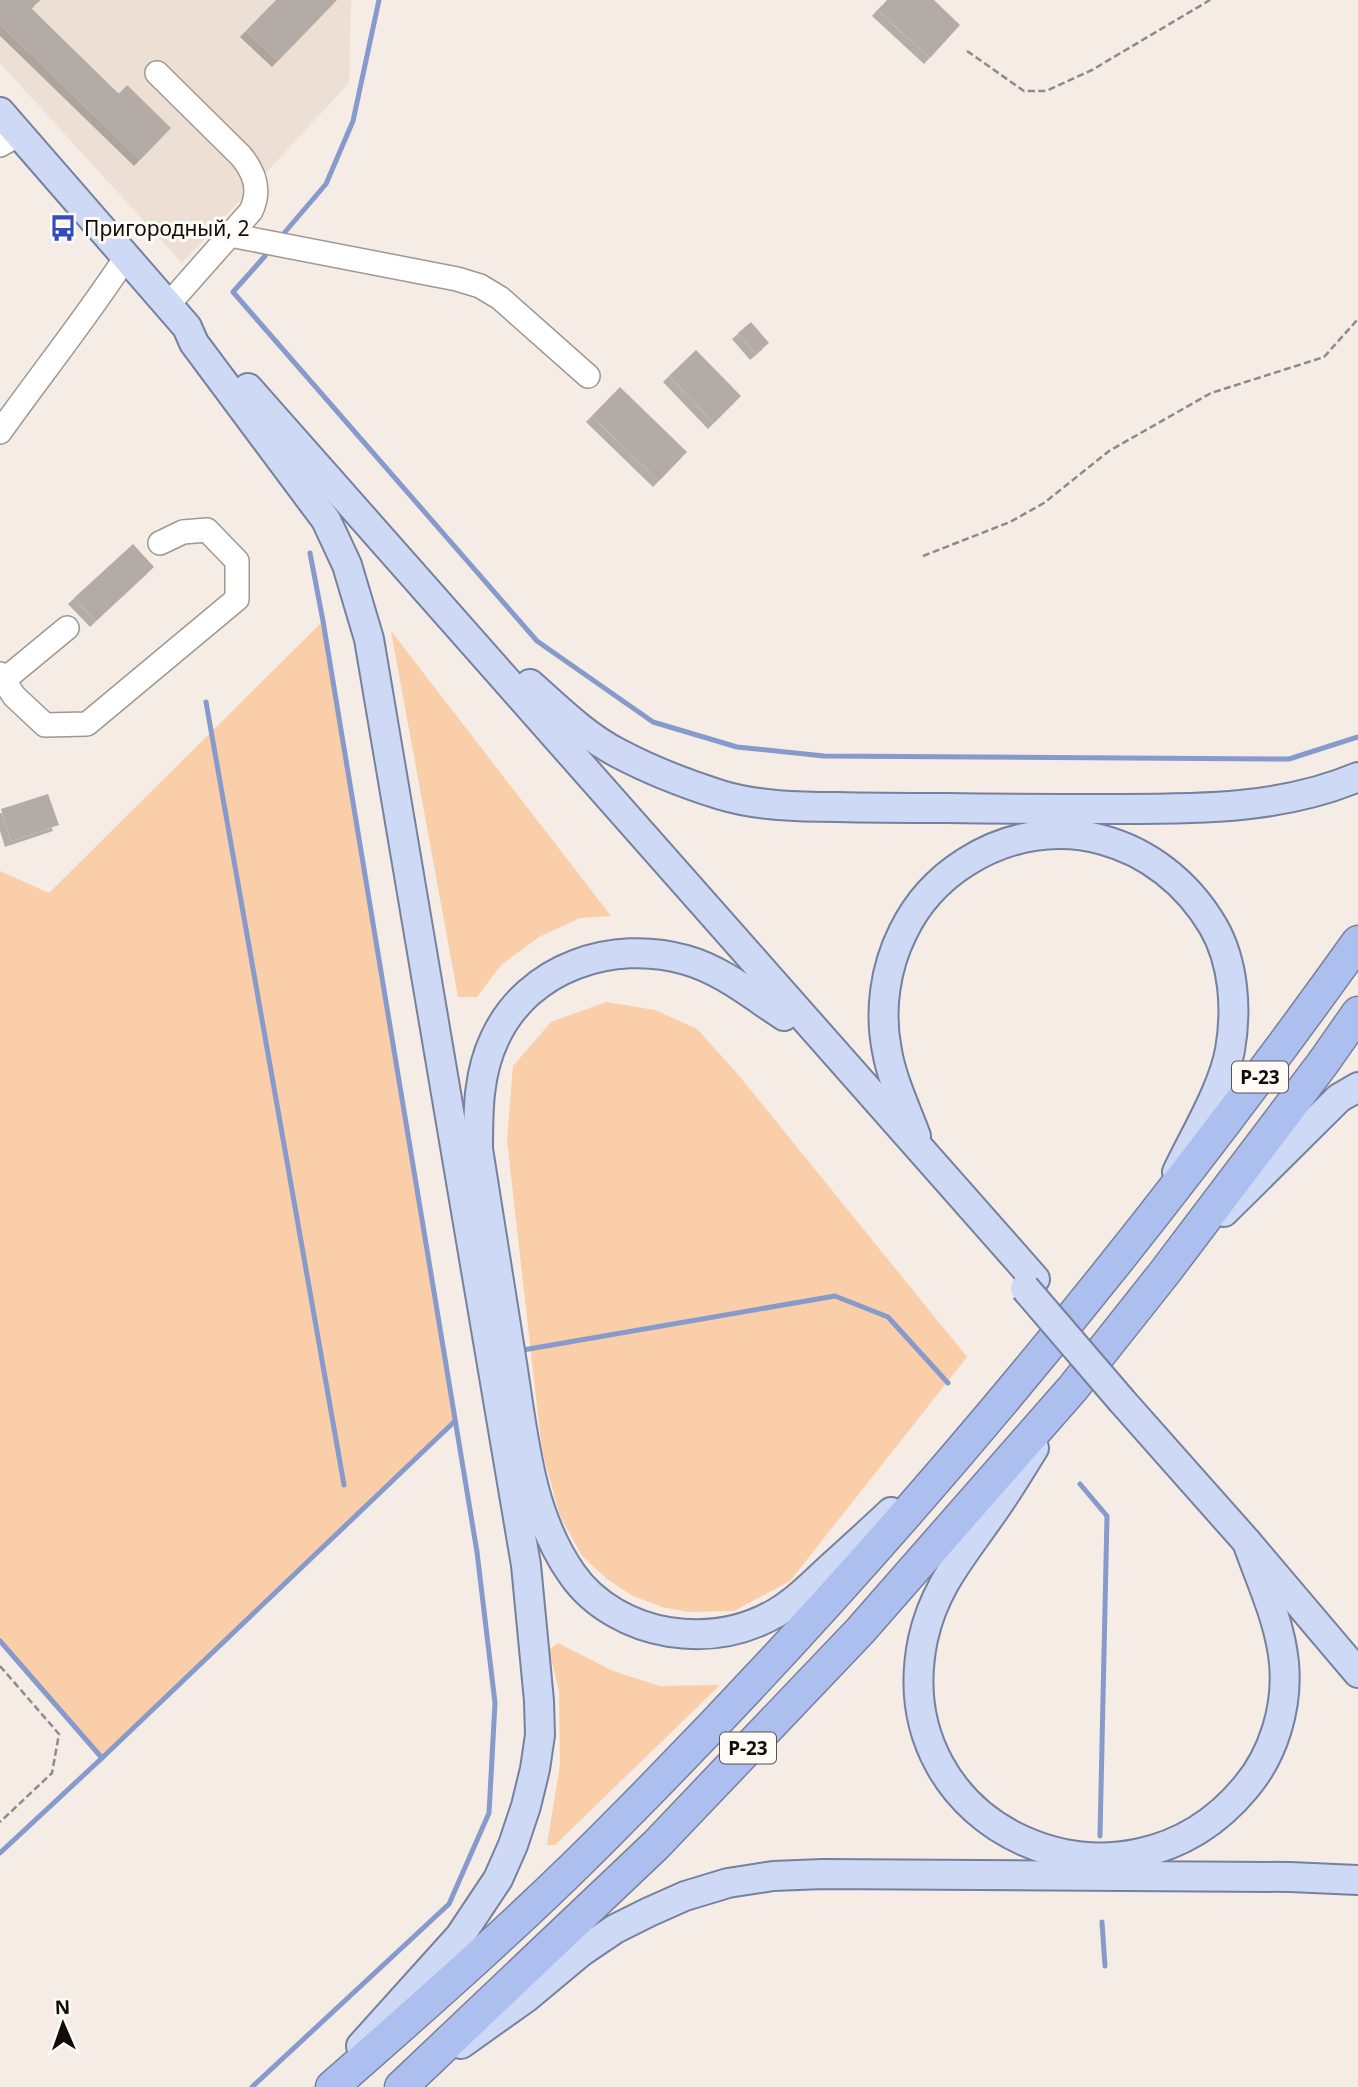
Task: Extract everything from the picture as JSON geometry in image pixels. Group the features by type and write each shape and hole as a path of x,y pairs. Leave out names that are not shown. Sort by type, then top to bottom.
{"highway":[{"name":"Р-23","path":"332,2087 481,1956 622,1820 828,1605 963,1447 1158,1209 1286,1043 1358,943"},
{"name":"Р-23","path":"402,2087 656,1845 860,1630 1073,1388 1165,1272 1358,1013"}],"main road":[{"path":"0,112 10,140 126,257 191,335 326,520 347,565 369,639 526,1565 540,1735 535,1769 517,1832 498,1879 460,1936 324,2087"},
{"path":"191,335 204,337 922,1152 1358,1673"},
{"path":"191,335 783,1016 1030,1284"},
{"path":"390,548 567,717 615,752 660,773 723,796 768,804 810,807 1172,809 1275,802 1311,794 1358,777"},
{"path":"922,1152 887,1051 884,1026 885,985 895,950 908,921 937,884 956,868 993,847 1049,834 1088,836 1110,841 1146,857 1166,870 1200,906 1223,948 1232,992 1230,1052 1216,1092 1158,1209"},
{"path":"783,1016 714,971 687,960 640,953 618,954 580,962 550,977 519,1003 495,1038 482,1078 478,1108 478,1149 526,1452 539,1509 573,1576 614,1613 637,1624 689,1635 727,1633 755,1624 794,1601 963,1447"},
{"path":"1165,1272 1339,1098 1358,1087"},
{"path":"1073,1388 989,1519 964,1550 946,1579 927,1622 923,1640 919,1696 928,1736 943,1771 968,1802 989,1821 1054,1853 1131,1856 1157,1849 1187,1836 1221,1814 1239,1795 1265,1761 1278,1724 1284,1681 1284,1663 1275,1617 1247,1542"},
{"path":"1127,1397 1358,1651"},
{"path":"402,2087 527,1997 581,1952 615,1929 685,1896 728,1883 773,1876 823,1874 1358,1880"}],"street":[{"path":"157,73 241,156 252,169 257,187 256,202 251,211 168,305"},
{"path":"230,235 457,279 480,286 500,298 588,376"},
{"path":"0,432 103,293 126,257"},
{"path":"67,628 2,677 14,696 45,725 87,724 237,599 237,561 207,530 183,532 160,542"}],"path":[{"path":"967,51 1024,91 1046,91 1092,70 1210,0"},
{"path":"923,556 1010,522 1044,503 1109,451 1212,393 1324,357 1358,319"},
{"path":"0,1666 59,1734 52,1773 0,1822"}],"shaded area":[{"path":"0,0 351,0 349,83 182,263 0,63"},
{"path":"323,621 455,1421 102,1758 0,1641 0,871 49,893"},
{"path":"391,631 611,916 580,918 539,937 501,965 477,997 458,997"},
{"path":"606,1002 655,1010 697,1029 736,1072 967,1357 790,1581 734,1611 688,1612 662,1607 633,1596 607,1579 582,1556 560,1516 542,1451 507,1140 513,1066 551,1022"},
{"path":"558,1643 613,1671 660,1686 720,1685 555,1845 547,1845 560,1765 559,1690 549,1650"}],"building":[{"path":"0,0 41,0 31,8 119,94 127,85 171,128 140,160 0,24"},
{"path":"276,0 337,0 278,61 246,31"},
{"path":"887,0 934,0 960,25 930,58 878,10"},
{"path":"751,322 769,343 756,354 738,333"},
{"path":"696,350 741,396 714,423 669,376"},
{"path":"620,387 687,452 659,481 592,416"},
{"path":"133,544 154,567 96,621 74,598"},
{"path":"48,794 59,825 11,841 1,809"}],"waterway":[{"path":"285,232 326,184 353,121 379,0"},
{"path":"265,256 233,292 537,641 653,722 737,747 824,756 1289,759 1358,737"},
{"path":"252,2087 449,1904 489,1813 495,1703 477,1552 310,553"},
{"path":"206,702 344,1485"},
{"path":"523,1350 835,1296 888,1317 948,1383"},
{"path":"0,1853 455,1421"},
{"path":"1080,1484 1107,1516 1100,1836"},
{"path":"0,1641 102,1758"},
{"path":"1102,1922 1105,1966"}],"place":[{"name":"Пригородный, 2","path":"63,228"}]}
